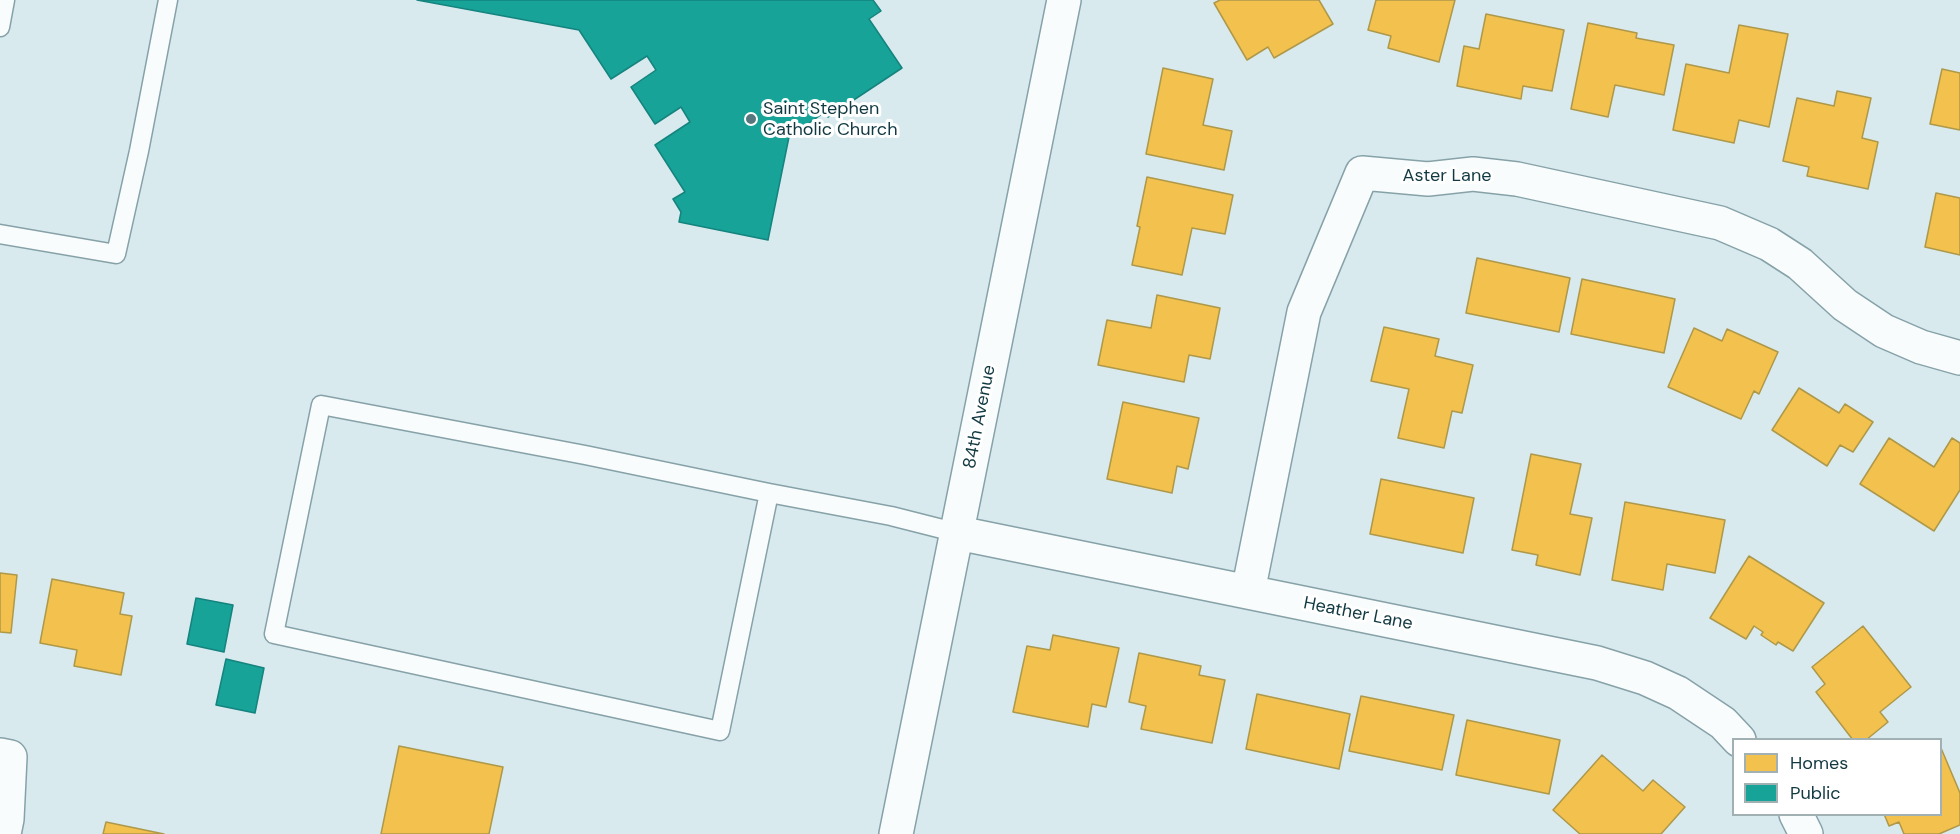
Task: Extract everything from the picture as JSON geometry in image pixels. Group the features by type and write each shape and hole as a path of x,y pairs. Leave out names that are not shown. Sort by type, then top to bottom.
{"street":[{"name":"84th Avenue","path":"896,834 1064,0"},
{"name":"Aster Lane","path":"1248,592 1304,312 1362,173 1428,179 1473,174 1517,179 1720,223 1769,244 1800,264 1845,305 1884,331 1921,347 1960,358"},
{"name":"Heather Lane","path":"958,533 1597,663 1645,678 1678,693 1723,723 1737,738"},
{"path":"4,834 7,819 5,756"},
{"path":"1797,816 1806,834"}],"lane":[{"path":"0,27 5,0"},
{"path":"0,234 116,254 139,152 168,0"},
{"path":"769,493 720,731 274,634 321,405 891,516 958,533"}],"building: Homes":[{"path":"1220,0 1319,0 1333,24 1274,58 1268,47 1247,60 1214,3"},
{"path":"1376,0 1455,0 1439,62 1388,48 1391,36 1368,30"},
{"path":"1486,14 1564,30 1552,91 1523,86 1521,99 1457,86 1464,46 1479,49"},
{"path":"1588,23 1637,33 1636,38 1674,45 1664,95 1615,85 1608,117 1571,109"},
{"path":"1739,25 1788,34 1769,127 1739,120 1734,143 1673,130 1686,64 1729,73"},
{"path":"1163,68 1213,79 1203,125 1232,131 1224,170 1146,154"},
{"path":"1942,69 1960,73 1960,130 1930,124"},
{"path":"1837,91 1871,98 1862,138 1878,142 1868,189 1807,176 1809,167 1783,161 1797,98 1834,106"},
{"path":"1147,177 1233,195 1225,234 1192,228 1182,275 1132,265"},
{"path":"1936,193 1960,198 1960,255 1925,247"},
{"path":"1477,258 1570,278 1559,332 1466,313"},
{"path":"1582,279 1675,299 1664,353 1571,334"},
{"path":"1157,295 1220,308 1210,359 1189,355 1184,382 1098,365 1107,320 1151,328"},
{"path":"1384,327 1439,339 1435,356 1473,365 1462,413 1452,411 1444,448 1398,438 1409,389 1371,381"},
{"path":"1694,328 1722,341 1727,329 1778,352 1759,394 1754,391 1741,419 1668,387"},
{"path":"1799,388 1839,413 1845,404 1873,422 1853,452 1840,445 1827,466 1772,430"},
{"path":"1123,402 1199,418 1188,469 1177,466 1172,493 1107,479"},
{"path":"1889,438 1934,467 1952,438 1960,443 1960,490 1934,531 1860,484"},
{"path":"1531,454 1581,464 1570,514 1592,518 1580,575 1536,565 1538,555 1512,550"},
{"path":"1381,479 1474,498 1463,553 1370,534"},
{"path":"1625,502 1725,520 1715,573 1667,564 1663,590 1612,580"},
{"path":"1749,556 1824,603 1793,651 1778,642 1776,645 1761,635 1763,632 1754,626 1746,639 1710,618"},
{"path":"0,573 17,575 11,633 0,632"},
{"path":"52,579 124,593 120,614 132,616 121,675 74,666 77,650 40,643"},
{"path":"1863,626 1911,687 1880,712 1888,722 1868,738 1851,738 1816,692 1825,684 1812,667"},
{"path":"1053,635 1119,648 1106,707 1092,704 1088,727 1013,712 1027,646 1050,650"},
{"path":"1139,653 1201,666 1199,675 1225,680 1212,743 1141,729 1146,706 1129,702"},
{"path":"1257,694 1350,714 1339,769 1246,749"},
{"path":"1361,696 1454,715 1442,770 1349,751"},
{"path":"1467,720 1560,740 1549,794 1456,775"},
{"path":"399,746 503,767 489,834 381,834"},
{"path":"1942,750 1960,793 1960,825 1939,834 1904,834 1899,822 1889,826 1885,816 1942,816"},
{"path":"1602,755 1643,791 1653,780 1685,807 1661,834 1580,834 1553,810"},
{"path":"106,822 164,834 103,834"}],"building: Public":[{"name":"Saint Stephen Catholic Church","path":"417,0 873,0 881,11 869,19 902,68 828,117 825,112 789,137 768,240 679,222 681,212 673,199 685,192 655,145 690,122 681,107 655,124 631,87 656,70 647,56 611,79 579,30"},
{"path":"196,598 233,605 224,652 187,644"},
{"path":"226,659 264,668 255,713 216,705"}],"place":[{"name":"Saint Stephen Catholic Church","path":"751,119"}]}
